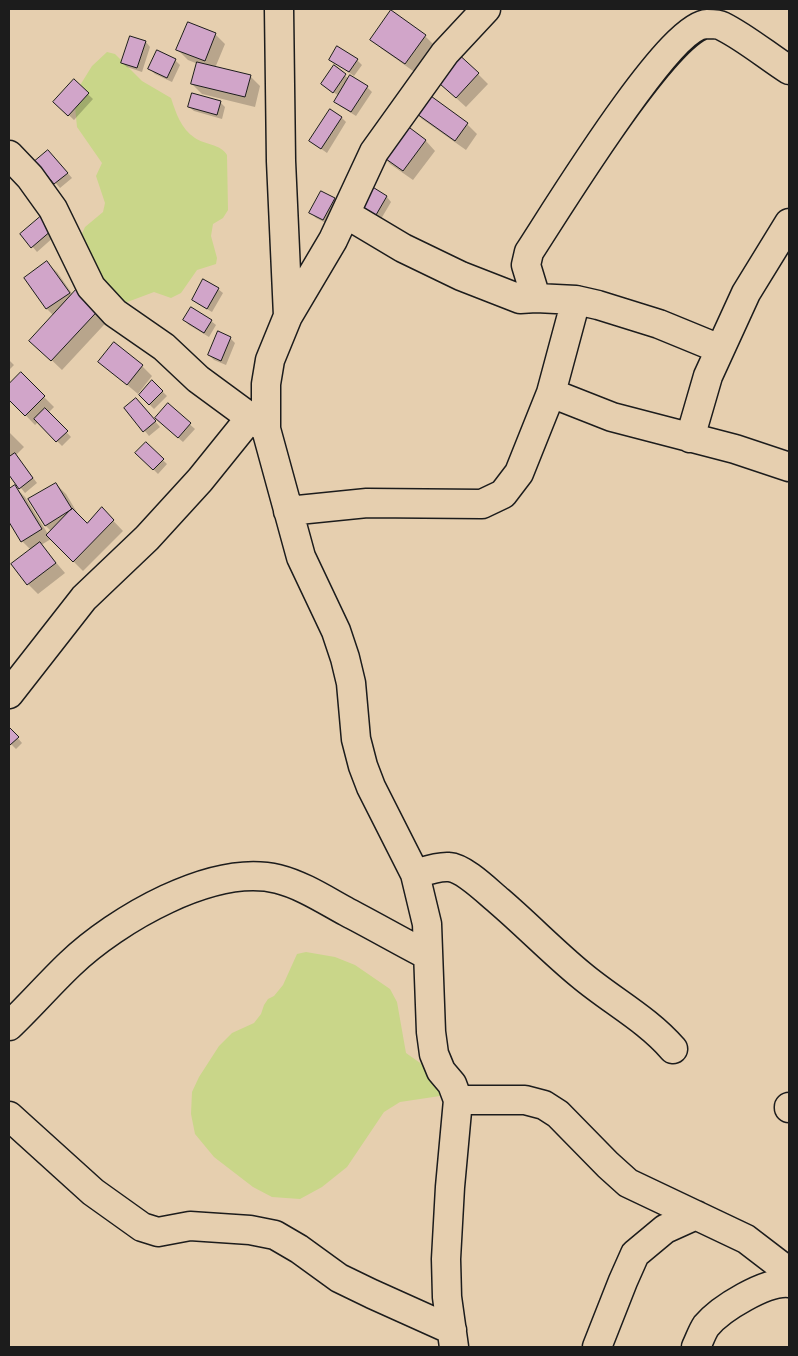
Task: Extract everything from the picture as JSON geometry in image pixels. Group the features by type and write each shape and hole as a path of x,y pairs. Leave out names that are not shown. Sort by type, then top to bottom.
{"street":[{"path":"279,9 281,161 288,316"},
{"path":"453,1339 447,1297 446,1259 458,1100 452,1084 441,1071 434,1054 431,1032 427,924 415,874 371,787 363,766 356,740 351,682 345,658 336,631 301,558 288,511 258,424 270,360 288,316 346,214 374,152 445,53 486,9"},
{"path":"536,298 526,265 529,252 600,143 660,62 691,30 706,24 720,25 789,70"},
{"path":"9,155 30,177 53,209 91,288 114,313 164,347 198,380 258,424"},
{"path":"346,214 403,248 461,276 520,299 576,300 659,324 720,349"},
{"path":"690,438 708,376 746,293 788,228"},
{"path":"288,511 367,502 482,504 503,494 520,473 551,393 576,300"},
{"path":"551,393 612,417 735,449 789,467"},
{"path":"9,694 84,598 147,538 200,480 258,424"},
{"path":"415,874 449,867 480,885 532,929 580,974 654,1030 673,1049"},
{"path":"9,1026 71,963 116,928 147,909 198,886 239,878 263,876 281,880 316,894 427,955"},
{"path":"458,1100 525,1100 544,1105 558,1114 628,1183 746,1239 789,1272"},
{"path":"9,1116 93,1192 142,1227 158,1232 190,1226 250,1230 275,1236 299,1249 340,1278 453,1339"},
{"path":"597,1347 635,1254 665,1230 696,1215"},
{"path":"696,1347 706,1326 724,1310 767,1287 789,1283"}],"green space":[{"path":"107,52 115,54 142,81 171,98 180,120 190,134 221,149 227,155 228,210 223,218 213,224 211,236 217,258 216,264 197,270 181,293 171,298 154,292 122,304 107,293 80,238 85,227 103,212 105,203 96,176 102,163 77,127 75,107 79,87 92,66"},
{"path":"306,952 335,957 355,965 390,989 397,1002 406,1053 433,1072 442,1088 440,1096 400,1102 384,1112 347,1167 322,1187 300,1199 272,1197 253,1187 214,1157 195,1134 191,1114 192,1092 199,1077 219,1046 232,1033 254,1023 261,1014 268,999 274,996 283,985 297,954"}],"building":[{"path":"391,10 426,35 405,64 370,40"},
{"path":"188,22 216,33 205,61 176,50"},
{"path":"130,36 146,41 137,68 121,63"},
{"path":"337,46 358,59 349,72 329,60"},
{"path":"157,50 176,59 167,78 148,69"},
{"path":"455,51 479,73 456,98 432,77"},
{"path":"197,62 251,75 245,97 191,84"},
{"path":"334,65 346,74 333,93 321,84"},
{"path":"350,75 368,86 351,112 334,102"},
{"path":"74,79 89,93 68,116 53,102"},
{"path":"424,91 468,123 455,141 410,109"},
{"path":"192,93 221,101 217,115 188,107"},
{"path":"330,109 342,117 321,149 309,141"},
{"path":"402,122 426,140 403,171 379,154"},
{"path":"48,150 68,173 54,184 35,161"},
{"path":"363,181 387,196 376,215 351,200"},
{"path":"321,191 335,198 323,220 309,213"},
{"path":"40,217 52,230 31,248 20,234"},
{"path":"47,261 70,293 46,309 24,278"},
{"path":"203,279 219,288 207,309 192,300"},
{"path":"84,281 106,302 51,361 29,341"},
{"path":"191,307 212,320 204,333 183,320"},
{"path":"218,331 231,337 221,361 208,355"},
{"path":"114,342 143,365 127,385 98,362"},
{"path":"21,372 45,396 25,416 9,400 9,384"},
{"path":"152,380 163,391 149,405 139,395"},
{"path":"136,398 156,421 143,432 124,408"},
{"path":"168,403 191,423 178,438 155,418"},
{"path":"45,408 68,431 56,442 34,419"},
{"path":"146,442 164,459 153,470 135,453"},
{"path":"15,453 33,478 19,489 9,475 9,457"},
{"path":"56,483 72,509 45,526 28,499"},
{"path":"15,485 42,529 21,542 9,522 9,489"},
{"path":"102,507 114,520 73,562 46,535 72,508 87,523"},
{"path":"40,542 56,563 27,585 11,564"},
{"path":"9,727 19,737 10,745 9,743"}]}
